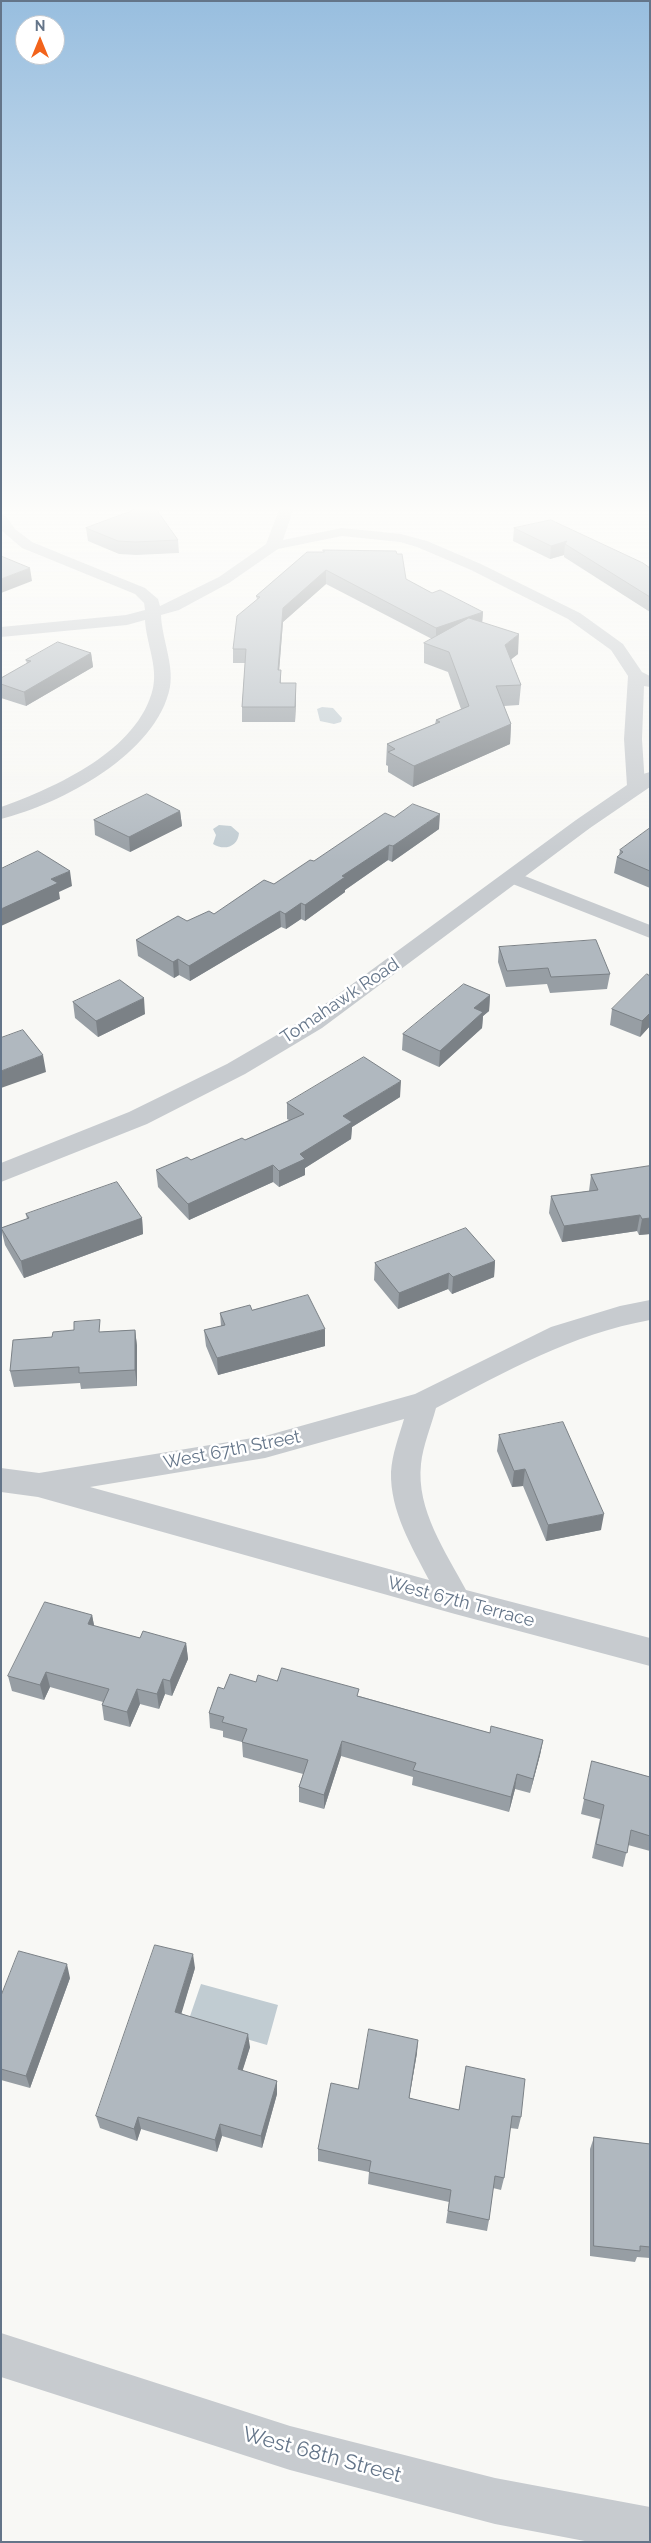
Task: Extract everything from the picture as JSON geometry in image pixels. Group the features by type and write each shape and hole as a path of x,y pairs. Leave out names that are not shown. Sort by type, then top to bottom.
{"street":[{"path":"1,632 78,625"},
{"path":"1,813 24,806 77,781 110,759 135,736 153,710 161,689 162,670 154,625"},
{"path":"587,625 600,632 643,679 633,739 643,782"},
{"name":"Tomahawk Road","path":"1,1174 138,1118 236,1069 314,1023 643,782"},
{"path":"512,877 650,932"},
{"name":"West 67th Street","path":"38,1485 265,1447 423,1402 503,1361 587,1325 650,1310"},
{"path":"423,1402 406,1471 408,1495 416,1520 454,1601"},
{"name":"West 67th Street","path":"1,1480 38,1485 273,1551"},
{"name":"West 67th Terrace","path":"273,1551 650,1652"},
{"name":"West 68th Street","path":"1,2356 290,2448 495,2501 650,2530"}],"shaded area":[{"path":"322,707 333,708 342,718 341,722 334,724 320,721 317,709"},
{"path":"219,825 231,826 239,833 236,842 226,847 213,844 216,835 213,829"},
{"path":"201,1984 278,2005 267,2045 188,2022"}],"building":[{"path":"236,625 282,625 278,670 281,670 280,683 296,683 295,707 242,707 246,649 233,649"},
{"path":"430,625 446,625 436,628"},
{"path":"457,625 490,625 519,634 505,645 521,685 496,686 511,724 414,766 388,752 395,749 387,744 440,722 436,720 469,706 449,652 424,643"},
{"path":"58,642 91,653 24,692 1,684 1,678 31,661 26,660"},
{"path":"147,794 180,811 129,837 94,820"},
{"path":"413,804 440,814 393,846 389,845 342,876 345,877 305,905 301,903 285,914 280,911 189,966 178,959 173,962 136,940 178,916 187,921 209,911 214,914 264,880 274,884 310,860 314,861 385,813 394,817"},
{"path":"650,828 650,871 617,857 623,852 620,850"},
{"path":"38,851 70,871 51,879 58,883 1,909 1,869"},
{"path":"596,940 610,974 551,977 548,968 507,971 499,947"},
{"path":"647,974 650,976 650,1013 642,1021 612,1009"},
{"path":"120,980 144,998 96,1021 73,1002"},
{"path":"464,984 490,995 474,1008 483,1012 440,1051 403,1034"},
{"path":"23,1030 43,1055 1,1071 1,1038"},
{"path":"364,1057 401,1081 343,1116 352,1122 300,1154 305,1159 279,1171 273,1165 188,1204 156,1170 187,1157 191,1160 242,1138 245,1140 304,1114 287,1103"},
{"path":"650,1166 650,1218 642,1219 640,1215 564,1226 551,1196 598,1190 591,1175"},
{"path":"117,1182 142,1218 21,1261 1,1228 29,1218 26,1214"},
{"path":"466,1228 495,1261 453,1277 449,1273 399,1293 375,1263"},
{"path":"308,1295 325,1329 217,1358 204,1330 225,1325 220,1313 250,1305 252,1310"},
{"path":"100,1320 99,1332 135,1330 135,1370 79,1373 79,1367 10,1371 13,1340 52,1337 53,1332 74,1330 74,1322"},
{"path":"563,1422 604,1514 548,1525 525,1469 514,1471 499,1435"},
{"path":"45,1602 92,1615 88,1624 140,1638 143,1631 186,1643 170,1681 163,1679 157,1694 137,1689 127,1712 102,1705 109,1689 46,1672 40,1685 8,1676"},
{"path":"282,1668 359,1689 357,1696 490,1733 491,1726 543,1740 533,1779 517,1774 511,1797 413,1770 416,1763 342,1741 324,1795 299,1787 308,1760 242,1742 247,1729 222,1722 224,1717 209,1713 218,1687 224,1689 230,1674 256,1682 258,1675 277,1681"},
{"path":"592,1761 650,1777 650,1836 631,1830 627,1853 596,1844 604,1805 584,1799"},
{"path":"155,1945 193,1954 175,2012 248,2034 238,2069 277,2081 261,2136 220,2124 215,2140 138,2117 134,2129 96,2116"},
{"path":"19,1951 67,1964 26,2076 1,2069 1,1996"},
{"path":"369,2029 418,2040 409,2098 459,2110 466,2066 525,2079 521,2117 512,2116 504,2178 495,2176 489,2220 448,2211 451,2190 369,2172 371,2161 318,2149 331,2083 358,2089"},
{"path":"594,2137 650,2144 650,2247 640,2246 640,2251 594,2246"}]}
